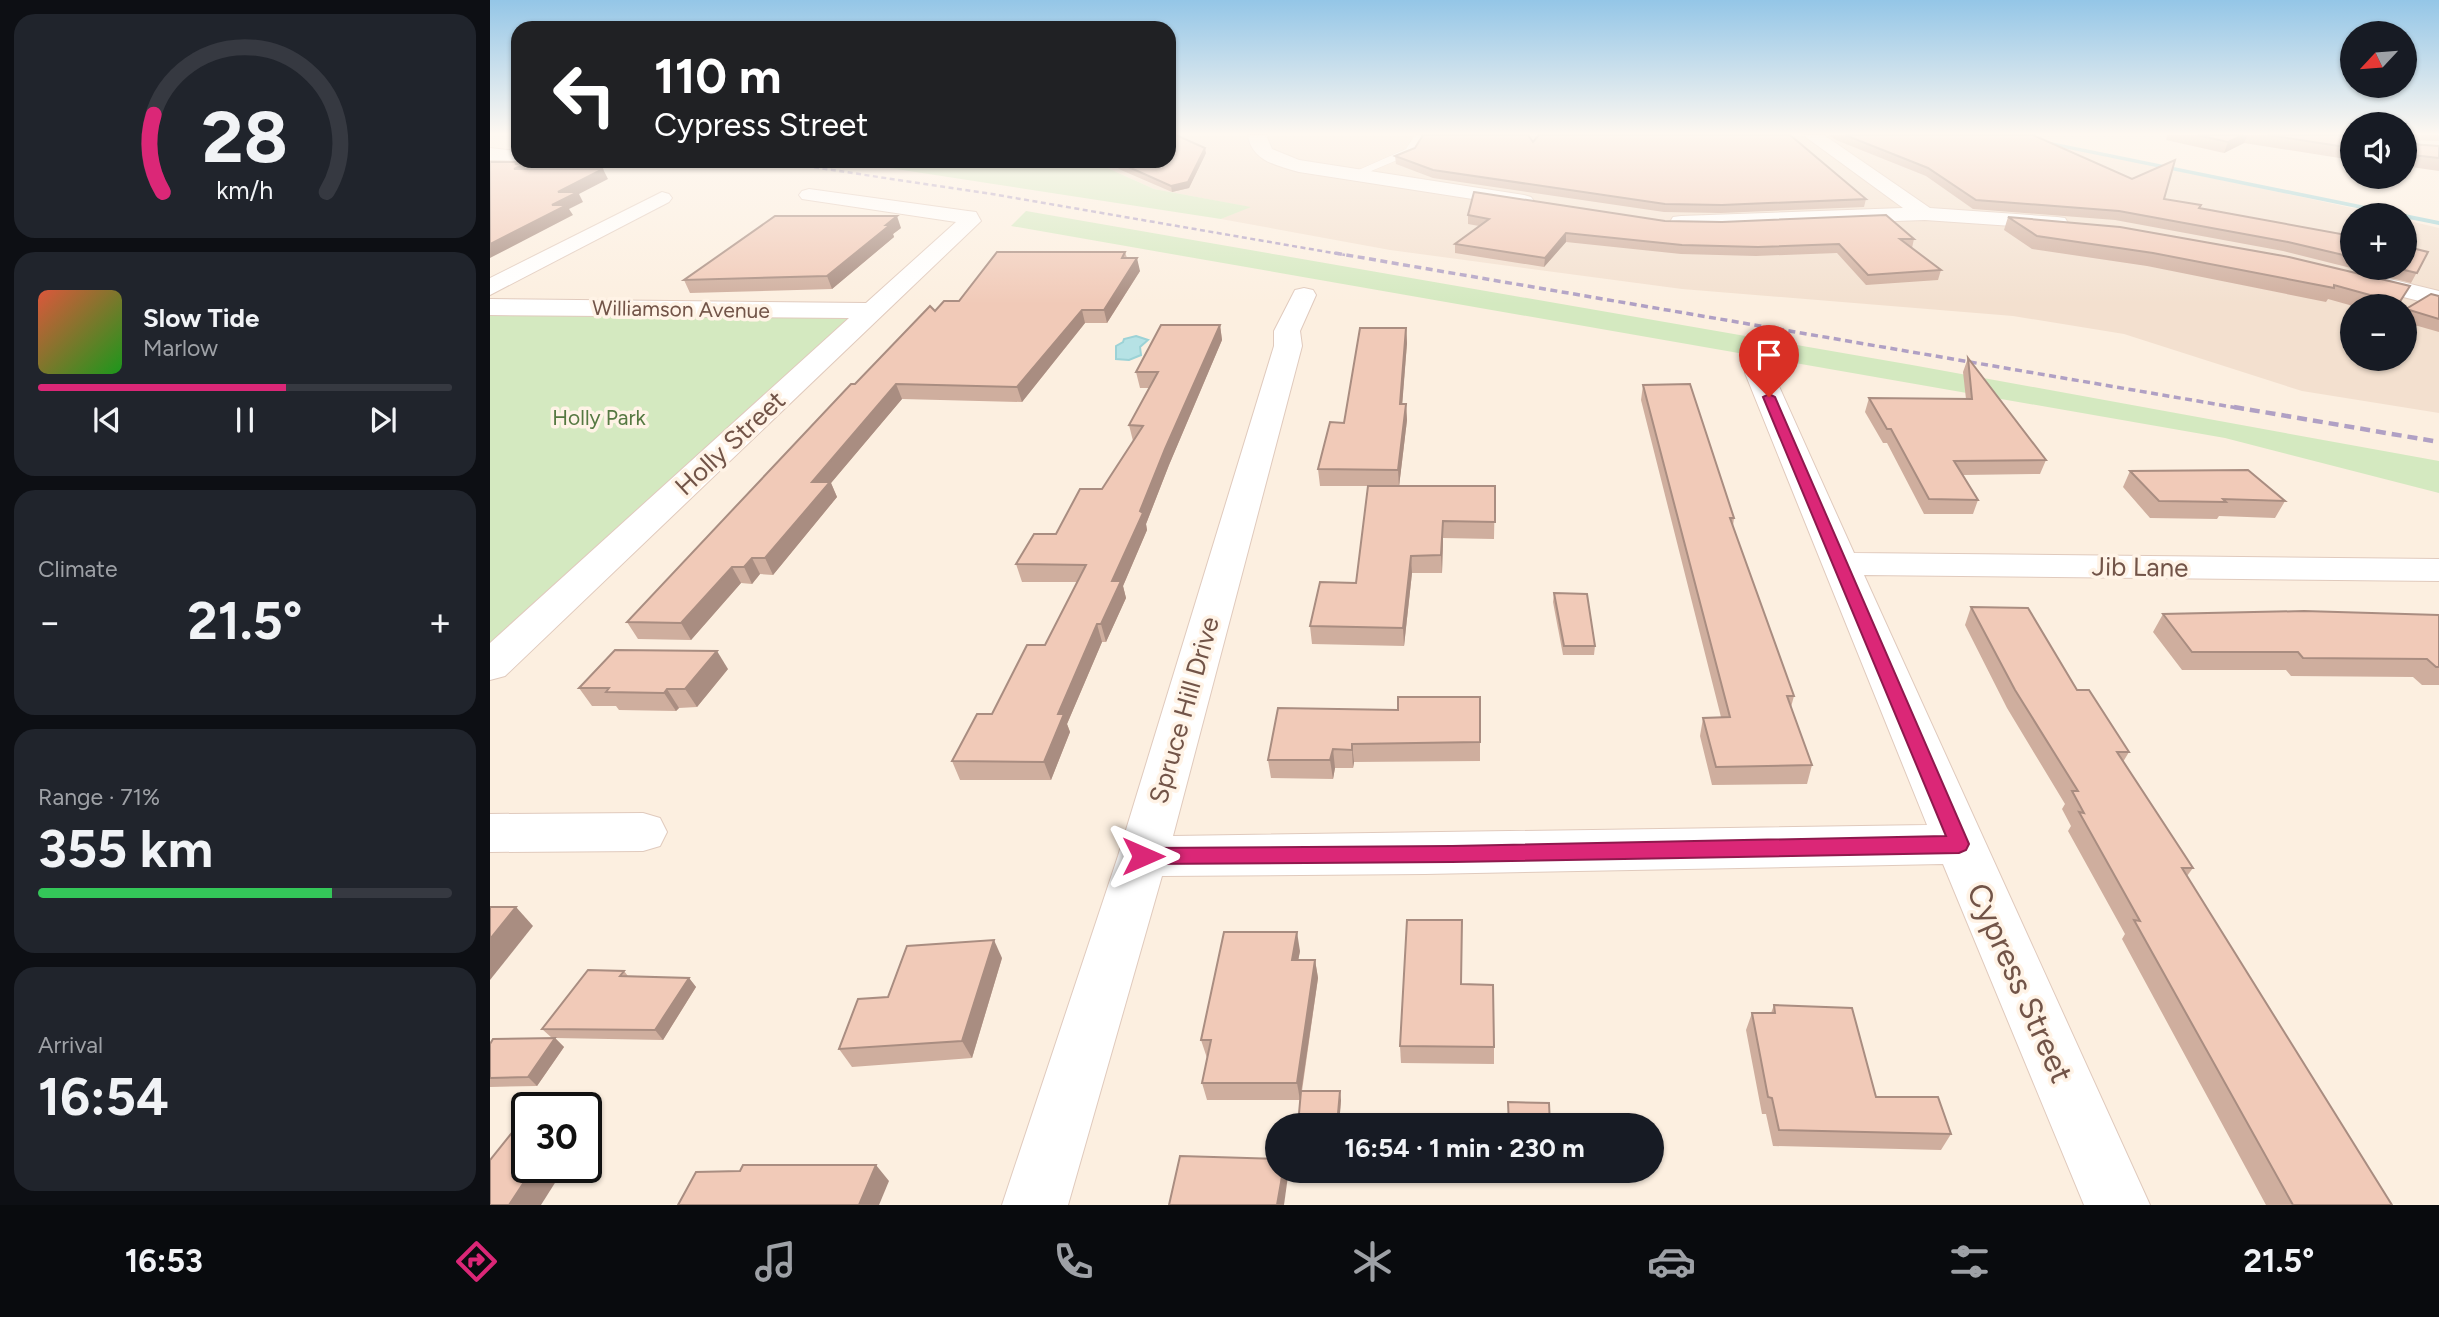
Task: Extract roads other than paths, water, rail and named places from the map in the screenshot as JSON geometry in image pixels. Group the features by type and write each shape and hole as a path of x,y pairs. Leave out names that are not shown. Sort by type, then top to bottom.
{"street":[{"path":"1460,191 1545,204"},
{"path":"1892,191 1925,214"},
{"name":"Holly Street","path":"490,666 970,221 968,216 810,195"},
{"path":"490,288 662,198"},
{"path":"1664,221 1721,222 1925,214 2076,225"},
{"path":"2336,273 2439,299"},
{"name":"Spruce Hill Drive","path":"1035,1205 1143,856 1284,359 1287,331 1304,295"},
{"name":"Williamson Avenue","path":"490,307 872,311"},
{"name":"Cypress Street","path":"1759,373 1959,844 2118,1205"},
{"name":"Jib Lane","path":"1841,565 2439,570"},
{"path":"490,833 643,832"},
{"path":"1143,856 1452,854 1959,844"}],"water":[{"path":"1136,336 1148,340 1140,347 1141,355 1129,360 1116,359 1116,346 1124,339"}],"waterway":[{"path":"2283,191 2439,223"}],"railway":[{"path":"974,191 1345,255"},
{"path":"1335,253 2244,409"},
{"path":"2234,407 2439,442"}],"park label":[{"name":"Holly Park","path":"599,417"}]}
